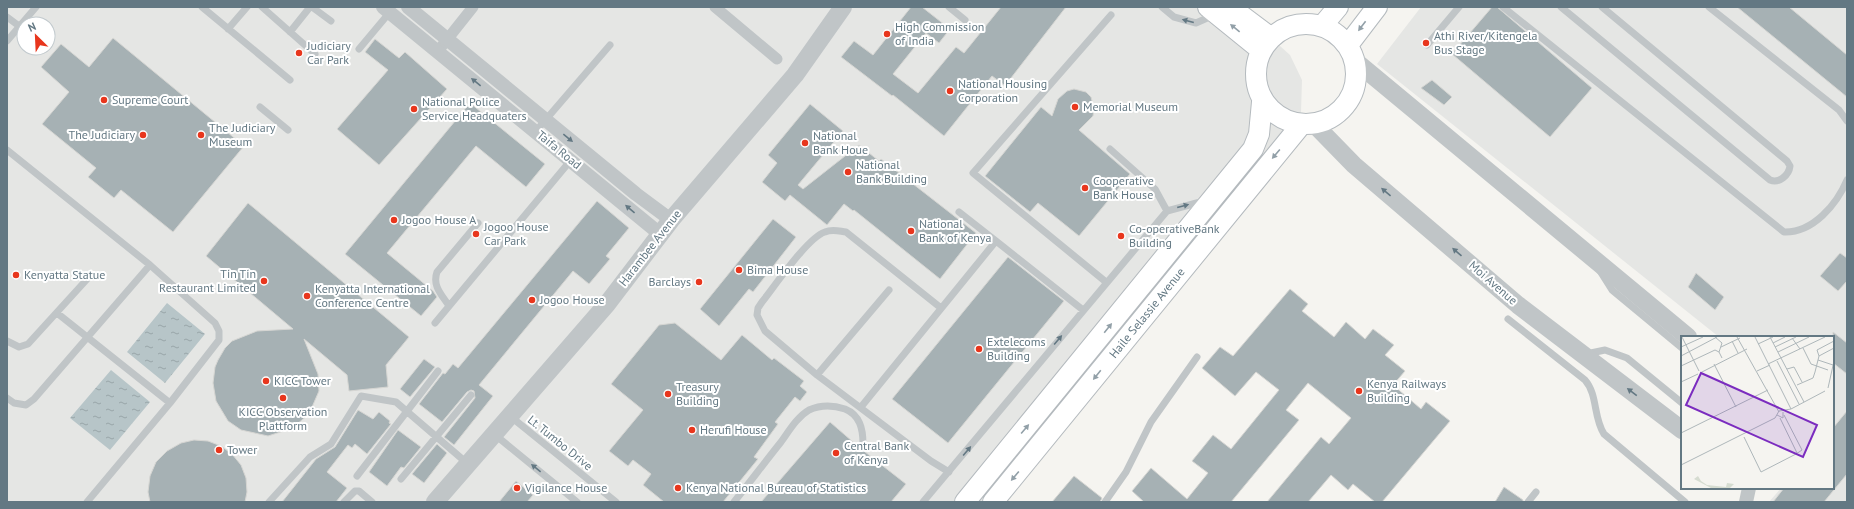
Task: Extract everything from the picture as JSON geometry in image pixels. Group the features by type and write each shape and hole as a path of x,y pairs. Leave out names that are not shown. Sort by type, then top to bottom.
{"main road":[{"path":"1322,26 1338,7"},
{"path":"1266,44 1278,31 1292,25 1307,23 1322,26 1341,37 1351,53 1377,7"},
{"path":"1218,9 1254,25 1266,44"},
{"path":"1218,9 1266,44"},
{"name":"Haile Selassie Avenue","path":"965,502 1253,149 1259,134 1262,102 1256,89 1254,72 1258,55 1266,44"},
{"name":"Haile Selassie Avenue","path":"993,502 1308,124 1334,115 1348,101 1354,88 1356,74 1351,53"},
{"path":"1262,102 1275,113 1308,124"}],"street":[{"name":"Taifa Road","path":"408,7 545,120 666,227"},
{"path":"438,51 472,7"},
{"path":"715,7 777,59"},
{"name":"Harambee Avenue","path":"435,502 607,304 666,227 795,75 843,7"},
{"name":"Taifa Road","path":"387,10 571,160 666,227"},
{"path":"1351,53 1687,336"},
{"name":"Moi Avenue","path":"1308,124 1518,305 1681,429"},
{"path":"1746,502 1749,489"}],"lane":[{"path":"28,16 36,7"},
{"path":"202,7 290,80"},
{"path":"228,29 247,7"},
{"path":"262,7 315,54"},
{"path":"290,32 311,7 331,21"},
{"path":"949,7 965,20"},
{"path":"1162,7 1174,17 1196,23 1218,9"},
{"path":"1245,7 1254,25"},
{"path":"1427,45 1458,7"},
{"path":"1503,7 1784,232 1800,230 1821,216 1834,205 1847,180"},
{"path":"1561,7 1770,180 1781,180 1790,171 1790,166 1787,161 1602,7"},
{"path":"1709,7 1839,110 1847,121"},
{"path":"359,49 387,10"},
{"path":"1106,282 973,173 1111,15"},
{"path":"7,17 16,24"},
{"path":"7,41 16,30"},
{"path":"536,131 610,45"},
{"path":"260,107 288,130"},
{"path":"1110,149 1154,189 1167,211"},
{"path":"7,150 150,265 215,323 219,331 219,340 170,403 87,502"},
{"path":"435,323 571,160"},
{"path":"923,502 1167,211 1213,199"},
{"path":"959,212 1083,310"},
{"path":"449,306 435,285 434,280 436,272 478,223"},
{"path":"941,308 846,232 836,230 824,232 812,239 762,302 758,308 757,315 765,331 817,375 931,461 949,472"},
{"path":"861,407 996,241"},
{"path":"1595,260 1601,275 1612,290 1681,347"},
{"path":"7,398 14,403 26,405 34,399 150,265"},
{"path":"7,342 19,348 28,344 89,277"},
{"path":"817,375 889,290"},
{"path":"57,313 170,403"},
{"path":"1508,319 1585,380 1592,390 1596,419 1604,434 1685,502"},
{"path":"1583,355 1605,350 1627,358 1681,402"},
{"path":"1105,502 1126,472 1151,422 1197,357"},
{"path":"357,476 406,410 438,371"},
{"path":"401,479 471,395"},
{"path":"269,502 310,457 331,444 361,396 396,402 468,464"},
{"path":"734,502 795,423 809,410 822,406 837,407 847,410 861,423 864,444"},
{"name":"Lt. Tumbo Drive","path":"510,416 616,502"},
{"path":"494,434 577,502"},
{"path":"344,502 355,491 359,491 372,502"},
{"path":"1528,502 1536,492"}],"shaded area":[{"path":"7,7 1237,7 1290,55 1302,80 1301,112 1224,211 983,502 7,502"},
{"path":"1421,7 1847,7 1847,502 1769,502 1780,489 1834,489 1834,336 1718,336 1377,64"}],"water":[{"path":"167,303 205,334 165,383 127,352"},
{"path":"111,370 150,402 110,450 70,418"}],"building":[{"path":"911,7 922,7 950,29 939,43 926,33 893,74 918,93 956,47 964,53 1001,7 1066,7 1011,78 1004,85 992,76 944,136 893,95 892,96 841,57 854,41 873,55"},
{"path":"1492,7 1497,7 1592,88 1550,137 1452,54"},
{"path":"1737,7 1789,7 1847,55 1847,97"},
{"name":"The Judiciary","path":"113,38 244,146 173,232 121,190 114,198 88,177 96,168 42,124 69,92 41,67 51,56 56,56 56,50 61,44 89,67"},
{"name":"National Police Service Headquaters","path":"375,39 399,58 405,52 447,89 379,165 337,129 388,70 365,52"},
{"path":"1432,80 1452,97 1444,105 1421,88"},
{"path":"1074,89 1086,92 1091,97 1094,109 1093,116 1079,130 1130,174 1079,236 1038,203 1030,212 985,176 1041,107 1052,116 1058,99 1067,91"},
{"name":"Jogoo House A","path":"470,103 545,164 526,187 476,146 387,253 433,291 437,297 421,316 345,254"},
{"path":"810,104 843,131 798,185 803,189 859,145 879,161 881,159 976,233 940,279 854,210 853,211 844,204 827,225 790,195 785,201 762,182 777,163 768,155"},
{"path":"597,201 629,228 606,256 610,259 589,284 573,271 479,385 493,396 454,445 444,437 475,398 474,391 471,390 467,392 442,422 419,404 443,373 445,374 453,364 458,368"},
{"path":"248,203 409,337 386,365 388,387 349,391 347,375 304,339 318,374 319,391 309,414 290,429 268,436 241,430 228,421 216,401 213,383 215,367 218,360 225,348 232,341 257,331 293,329 206,256"},
{"name":"Bima House","path":"773,219 796,237 753,292 749,289 719,326 700,309"},
{"path":"1840,253 1847,258 1847,281 1838,291 1820,276"},
{"name":"Extelecoms Building","path":"1008,257 1064,301 948,443 892,399"},
{"path":"1696,273 1724,297 1715,310 1688,287"},
{"name":"Kenya Railways Building","path":"1290,289 1308,304 1302,311 1334,337 1346,322 1365,339 1373,329 1394,345 1385,355 1405,371 1393,385 1421,409 1426,402 1450,421 1382,502 1375,502 1353,484 1348,490 1331,475 1308,502 1267,502 1321,437 1329,444 1351,418 1308,383 1286,410 1299,420 1231,502 1144,502 1132,491 1151,468 1187,499 1208,473 1192,461 1213,435 1231,449 1279,390 1256,372 1235,396 1202,368 1220,347 1233,356"},
{"path":"675,323 721,360 742,335 772,360 774,358 804,381 800,386 807,392 800,401 795,397 775,422 778,424 754,457 758,459 723,502 664,502 643,485 651,474 633,460 628,466 609,451 643,410 611,384 659,325"},
{"path":"1833,332 1847,343 1847,374 1834,364"},
{"path":"424,359 435,367 410,397 400,389"},
{"path":"358,410 373,419 379,412 390,421 389,423 391,424 367,454 355,444 352,448 348,445 327,472 347,488 336,502 282,502 316,459 335,447"},
{"path":"1847,411 1847,474 1824,502 1773,502 1783,489 1834,489 1834,427"},
{"name":"Central Bank of Kenya","path":"830,422 906,484 891,502 761,502"},
{"path":"398,430 421,447 404,468 401,467 387,486 369,472"},
{"path":"194,440 208,441 221,446 232,454 241,465 246,478 247,492 245,502 150,502 148,492 150,476 156,462 167,451 181,443"},
{"path":"437,444 447,453 424,483 412,474"},
{"path":"1074,476 1102,498 1100,502 1052,502"},
{"name":"Vigilance House","path":"516,481 533,495 527,502 499,502"},
{"path":"1504,487 1523,500 1523,502 1495,502"}],"place":[{"name":"High Commission of India","path":"887,34"},
{"name":"Athi River/Kitengela Bus Stage","path":"1426,43"},
{"name":"Judiciary Car Park","path":"299,53"},
{"name":"National Housing Corporation","path":"950,91"},
{"name":"Supreme Court","path":"104,100"},
{"name":"Memorial Museum","path":"1075,107"},
{"name":"National Police Service Headquaters","path":"414,109"},
{"name":"The Judiciary","path":"143,135"},
{"name":"The Judiciary Museum","path":"201,135"},
{"name":"National Bank Houe","path":"805,143"},
{"name":"National Bank Building","path":"848,172"},
{"name":"Cooperative Bank House","path":"1085,188"},
{"name":"Jogoo House A","path":"394,220"},
{"name":"National Bank of Kenya","path":"911,231"},
{"name":"Jogoo House Car Park","path":"476,234"},
{"name":"Co-operativeBank Building","path":"1121,236"},
{"name":"Bima House","path":"739,270"},
{"name":"Kenyatta Statue","path":"16,275"},
{"name":"Tin Tin Restaurant Limited","path":"264,281"},
{"name":"Barclays","path":"699,282"},
{"name":"Kenyatta International Conference Centre","path":"307,296"},
{"name":"Jogoo House","path":"532,300"},
{"name":"Extelecoms Building","path":"979,349"},
{"name":"KICC Tower","path":"266,381"},
{"name":"Kenya Railways Building","path":"1359,391"},
{"name":"Treasury Building","path":"668,394"},
{"name":"KICC Observation Plattform","path":"283,398"},
{"name":"Herufi House","path":"692,430"},
{"name":"Tower","path":"219,450"},
{"name":"Central Bank of Kenya","path":"836,453"},
{"name":"Vigilance House","path":"517,488"},
{"name":"Kenya National Bureau of Statistics","path":"678,488"}]}
